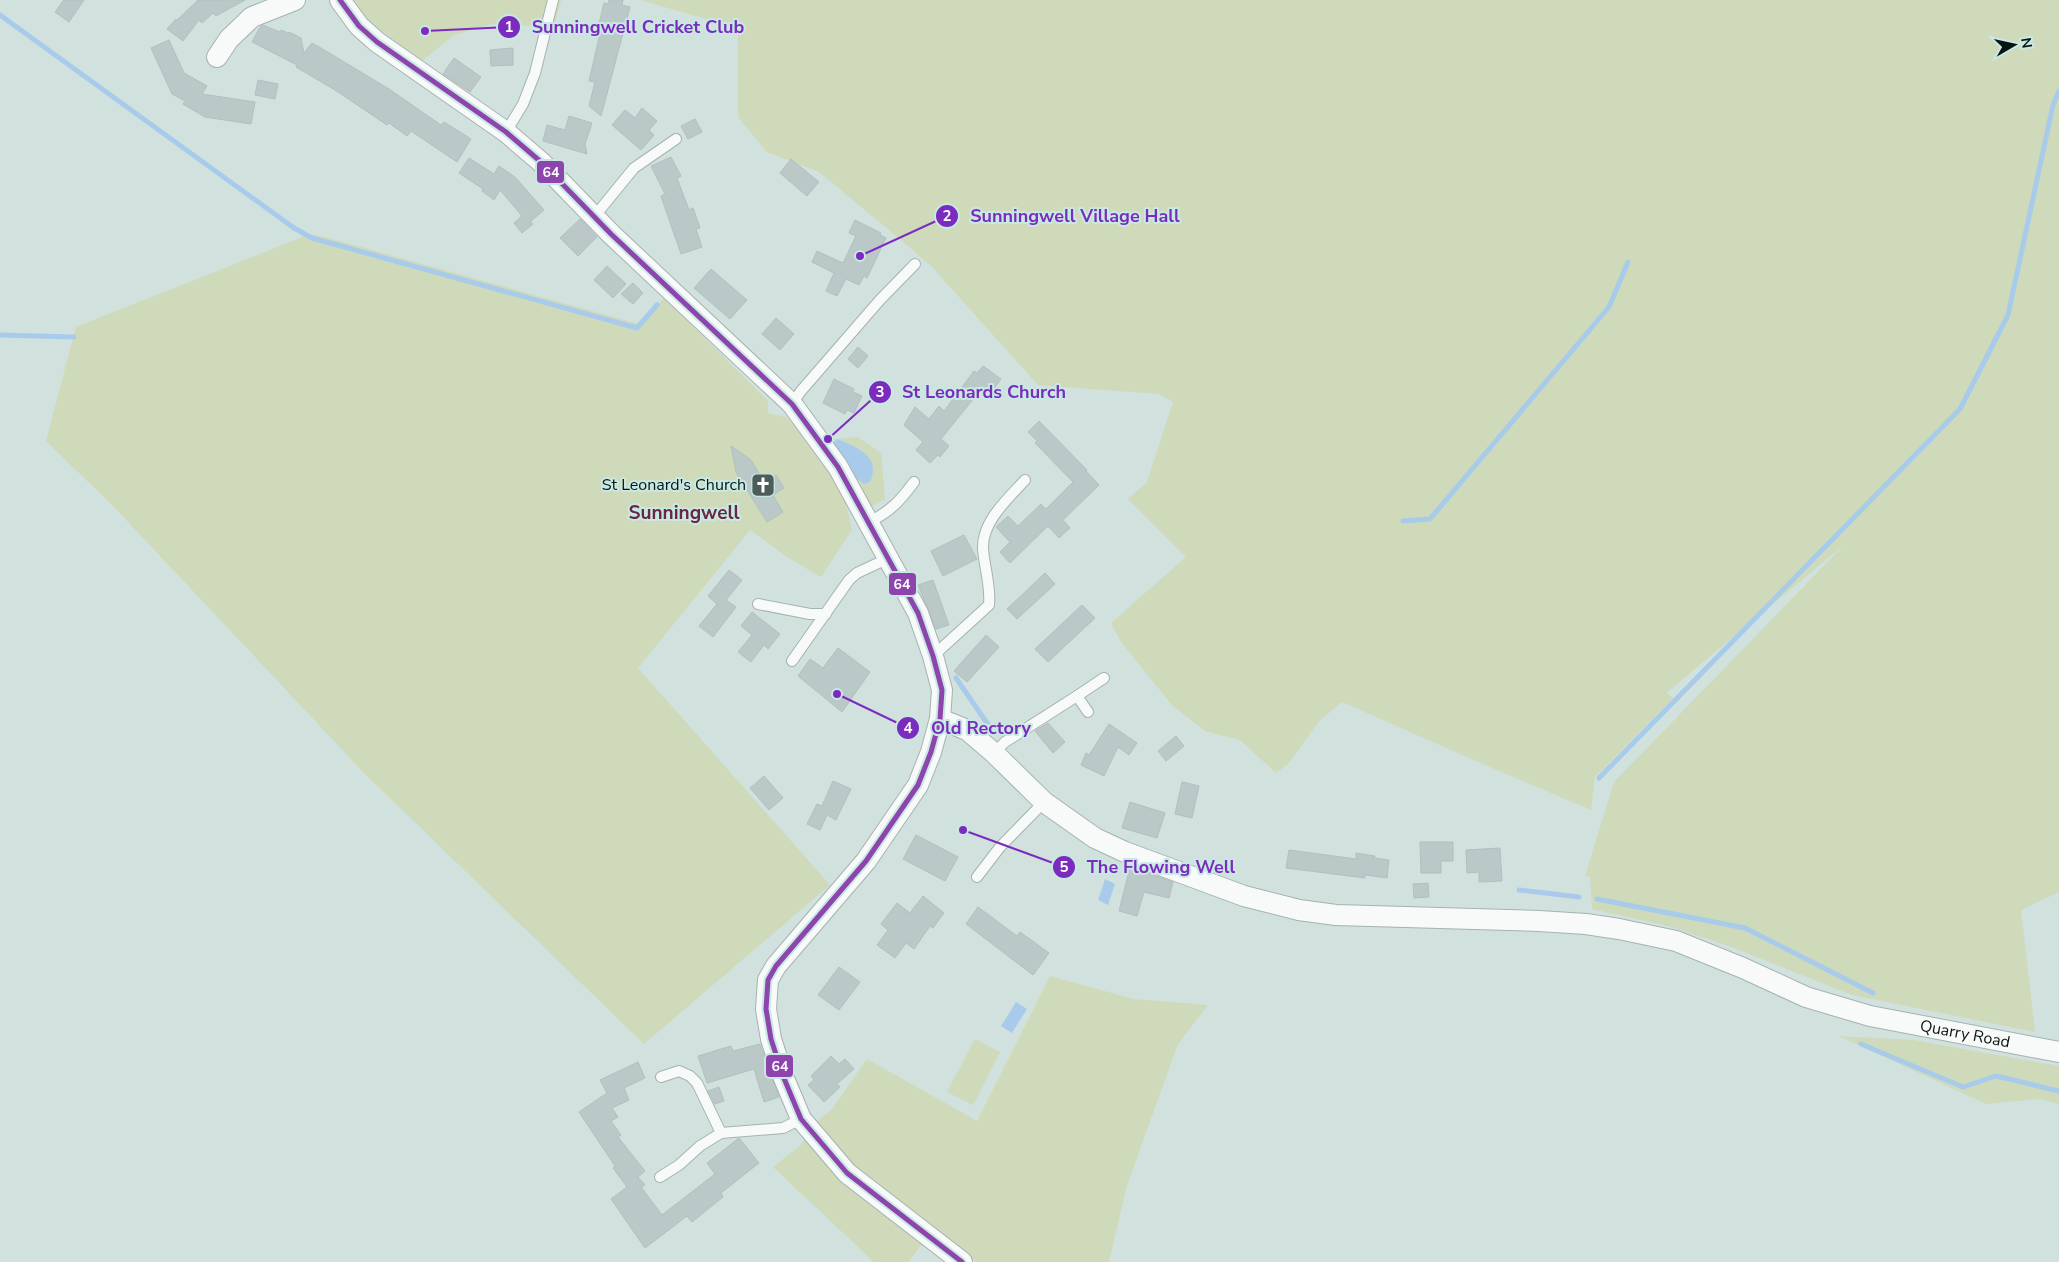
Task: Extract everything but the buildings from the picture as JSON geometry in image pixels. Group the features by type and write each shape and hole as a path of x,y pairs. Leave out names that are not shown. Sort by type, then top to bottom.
{"street":[{"path":"217,57 230,39 252,17 295,0"},
{"path":"340,0 359,26 377,42 506,132 541,162 594,217 792,404 838,467 918,613 933,656 942,690 940,719 931,752 918,785 866,861 776,966 768,980 766,1009 771,1039 783,1076 802,1119 847,1173 962,1262"},
{"name":"Quarry Road","path":"940,719 967,730 994,753 1044,802 1095,838 1125,852 1244,896 1299,910 1336,914 1539,921 1586,924 1620,929 1676,941 1743,968 1806,997 1870,1016 2059,1052"}],"lane":[{"path":"506,132 523,104 536,73 553,0"},
{"path":"594,217 634,168 676,139"},
{"path":"792,404 801,391 879,301 915,264"},
{"path":"933,656 994,607 983,547 984,537 989,524 1024,480"},
{"path":"869,522 889,512 914,482"},
{"path":"792,661 849,580 857,573 889,558"},
{"path":"758,604 810,614 826,614"},
{"path":"994,753 1004,742 1104,678"},
{"path":"1077,696 1088,712"},
{"path":"977,877 1000,847 1044,802"},
{"path":"661,1077 679,1071 690,1076 697,1083 721,1133"},
{"path":"660,1178 700,1146 721,1133 783,1128 802,1119"}],"green space":[{"path":"355,0 561,0 554,27 493,24 454,35 422,61 367,20"},
{"path":"640,0 2059,0 2059,892 2021,910 2035,1032 1852,995 1734,948 1672,927 1592,909 1590,877 1585,876 1614,782 1846,543 1666,693 1673,698 1595,777 1591,810 1342,702 1319,721 1289,763 1276,773 1240,740 1205,731 1172,705 1121,642 1111,623 1186,557 1128,499 1147,482 1173,402 1159,394 1038,385 933,268 908,246 819,172 767,152 738,117 738,28"},
{"path":"310,234 639,324 664,298 768,401 768,413 786,417 804,434 845,498 852,530 821,577 787,557 750,530 638,668 830,885 644,1044 365,774 114,507 46,441 76,327"},
{"path":"858,437 881,453 885,499 869,508 829,440"},
{"path":"1050,976 1133,999 1208,1005 1178,1044 1127,1185 1109,1262 977,1262 927,1222 923,1243 908,1262 874,1262 773,1167 801,1145 813,1125 832,1109 867,1059 977,1121"},
{"path":"1839,1036 1913,1040 2059,1066 2059,1104 2040,1099 1986,1104"},
{"path":"975,1039 1000,1052 973,1105 947,1092"}],"water":[{"path":"837,439 866,454 873,466 870,482 864,484 850,471 833,444"},
{"path":"1105,879 1115,884 1108,905 1098,900"},
{"path":"1016,1002 1027,1009 1012,1033 1001,1026"}],"waterway":[{"path":"0,15 294,228 312,238 637,328 657,305"},
{"path":"1599,778 1960,409 2008,315 2053,105 2059,91"},
{"path":"1403,521 1430,519 1609,307 1628,262"},
{"path":"0,335 74,337"},
{"path":"956,678 989,726"},
{"path":"1519,890 1579,897"},
{"path":"1597,899 1745,928 1873,993"},
{"path":"1861,1044 1963,1087 1996,1076 2059,1091"}],"transit line":[{"name":"64","path":"340,0 359,26 377,42 506,132 541,162 611,234 792,404 838,467 918,613 933,656 942,690 940,719 931,752 918,785 866,861 776,966 768,980 766,1009 771,1039 783,1076 801,1119 847,1173 962,1262"}],"place":[{"name":"Sunningwell Cricket Club","path":"425,31"},
{"name":"Sunningwell Village Hall","path":"860,256"},
{"name":"St Leonards Church","path":"828,439"},
{"name":"St Leonard's Church","path":"763,485"},
{"name":"Old Rectory","path":"837,694"},
{"name":"The Flowing Well","path":"963,830"}],"district":[{"name":"Sunningwell","path":"684,513"}]}
